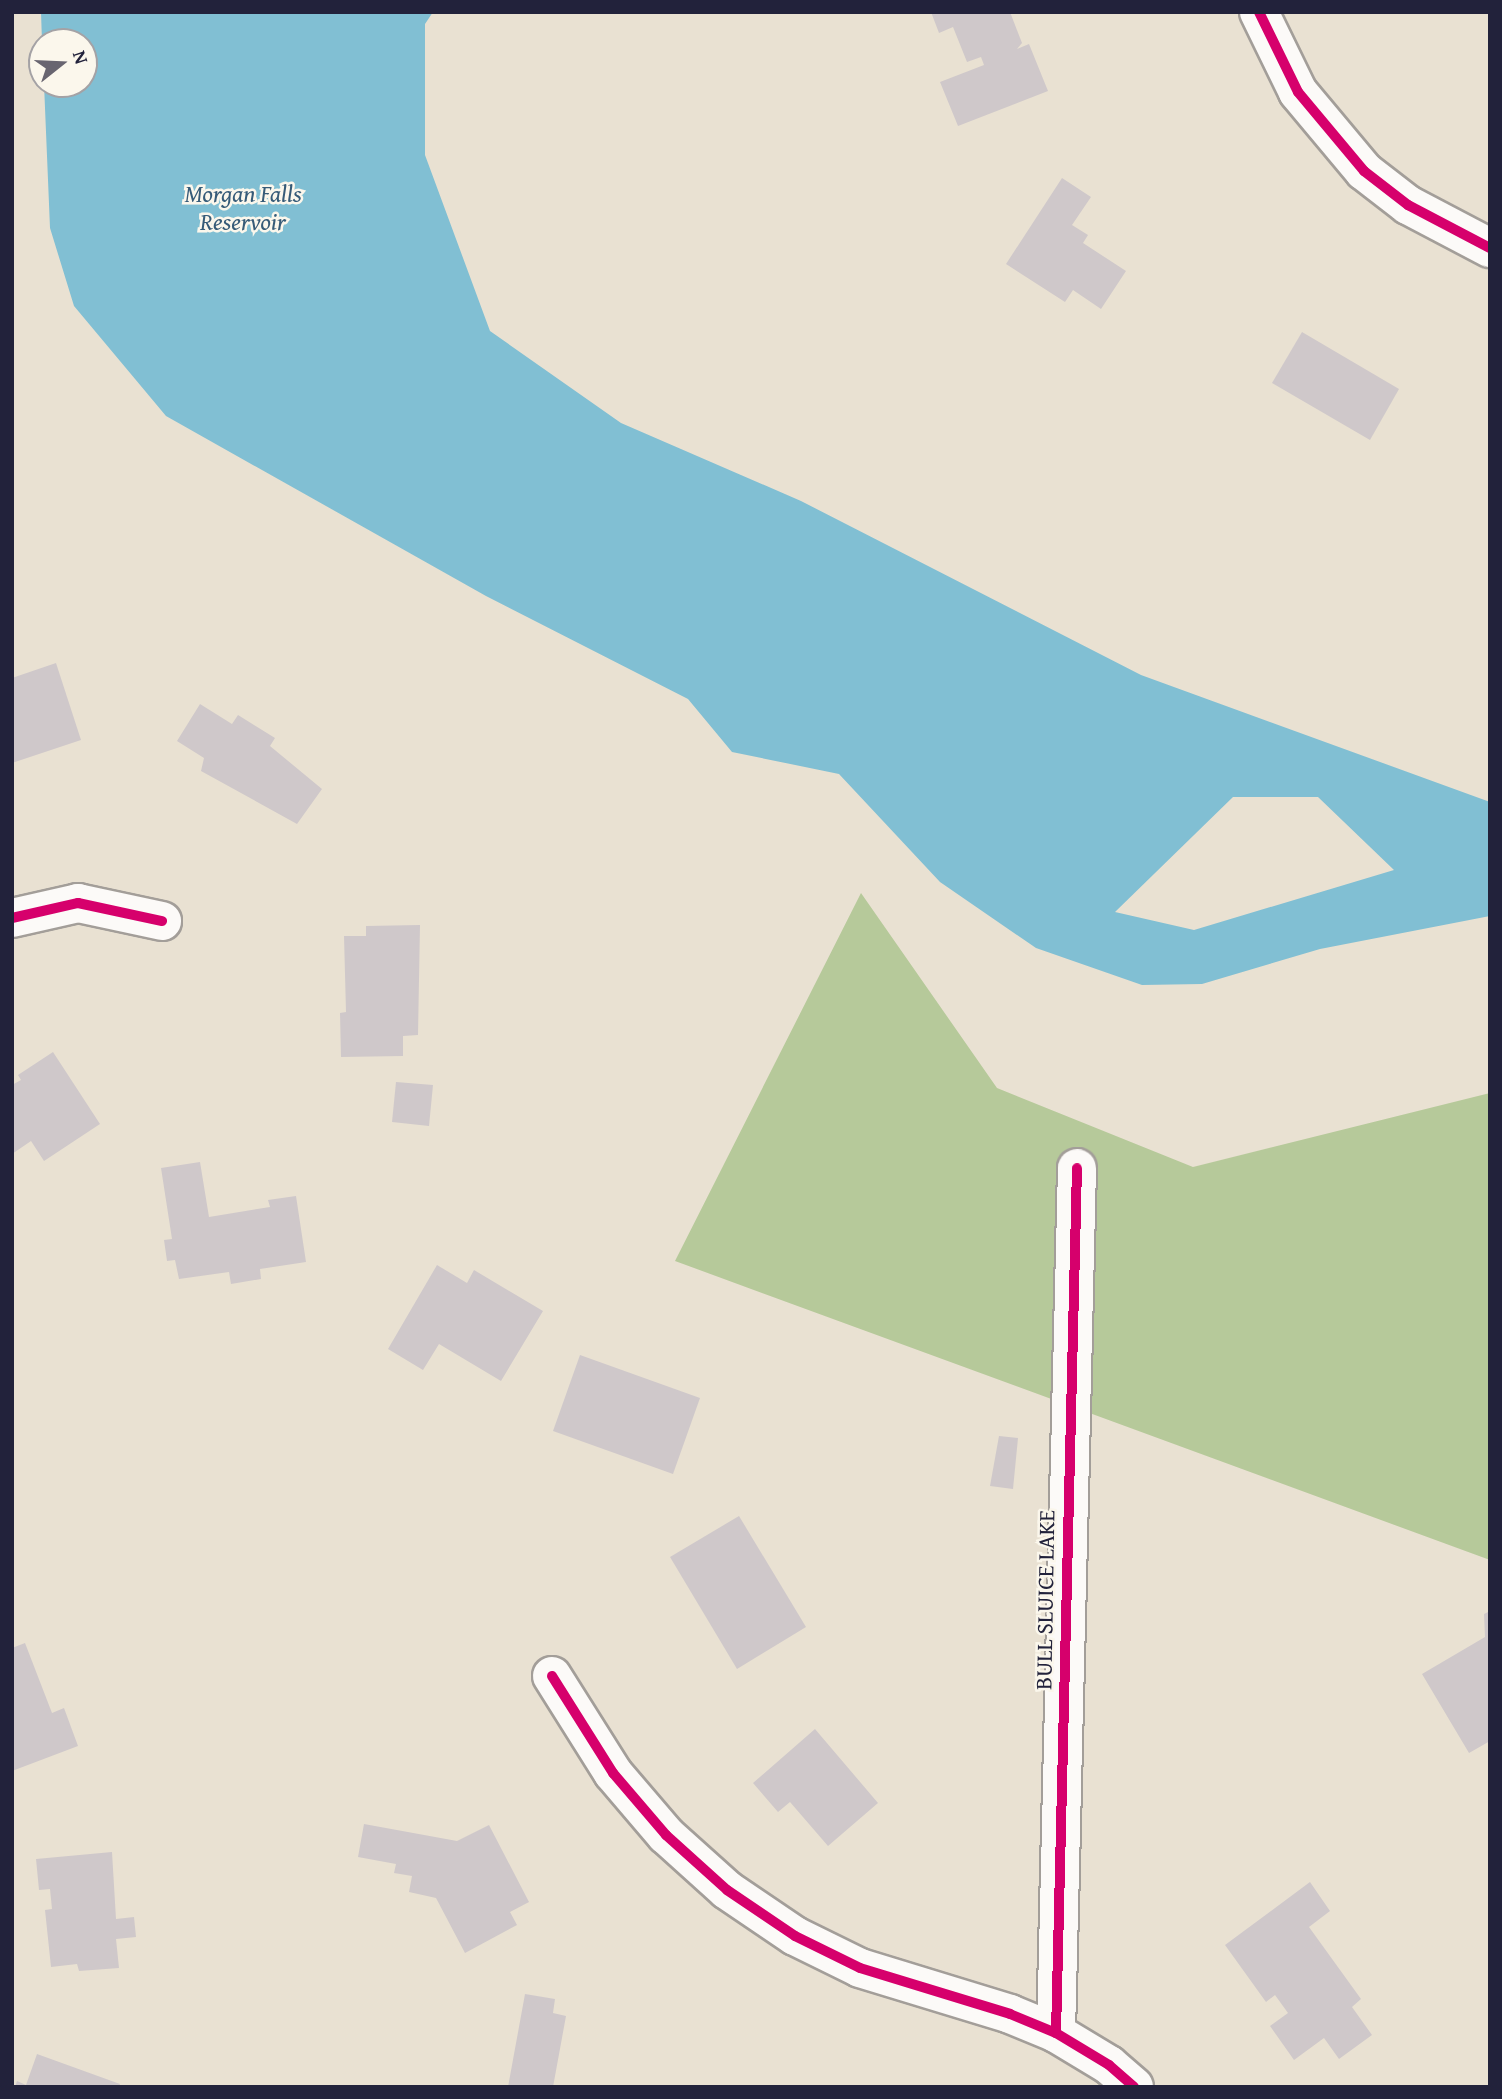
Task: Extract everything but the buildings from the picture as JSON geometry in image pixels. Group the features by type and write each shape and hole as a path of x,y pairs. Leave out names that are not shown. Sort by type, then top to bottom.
{"street":[{"path":"1259,12 1298,92 1364,171 1408,205 1490,248"},
{"path":"12,918 78,903 162,921"},
{"name":"BULL SLUICE LAKE","path":"1056,2033 1077,1168"},
{"path":"552,1676 613,1773 666,1835 727,1890 795,1936 860,1968 1010,2014 1056,2033 1109,2065 1134,2087"}],"green space":[{"path":"861,893 997,1088 1193,1167 1490,1093 1490,1560 675,1261"}],"water":[{"name":"Morgan Falls Reservoir","path":"41,12 433,12 425,24 425,155 490,331 621,423 801,501 1141,675 1490,802 1490,916 1320,949 1202,984 1142,985 1036,948 940,882 839,774 732,752 688,699 486,596 166,416 74,306 50,228 45,98 98,98 98,28 42,28","holes":["1233,797 1318,797 1394,870 1194,930 1115,912"]}],"cycle path":[{"path":"1259,12 1298,92 1364,171 1408,205 1490,248"},
{"path":"12,918 78,903 162,921"},
{"path":"1056,2033 1077,1168"},
{"path":"552,1676 613,1773 666,1835 727,1890 795,1936 860,1968 1010,2014 1056,2033 1109,2065 1134,2087"}]}
